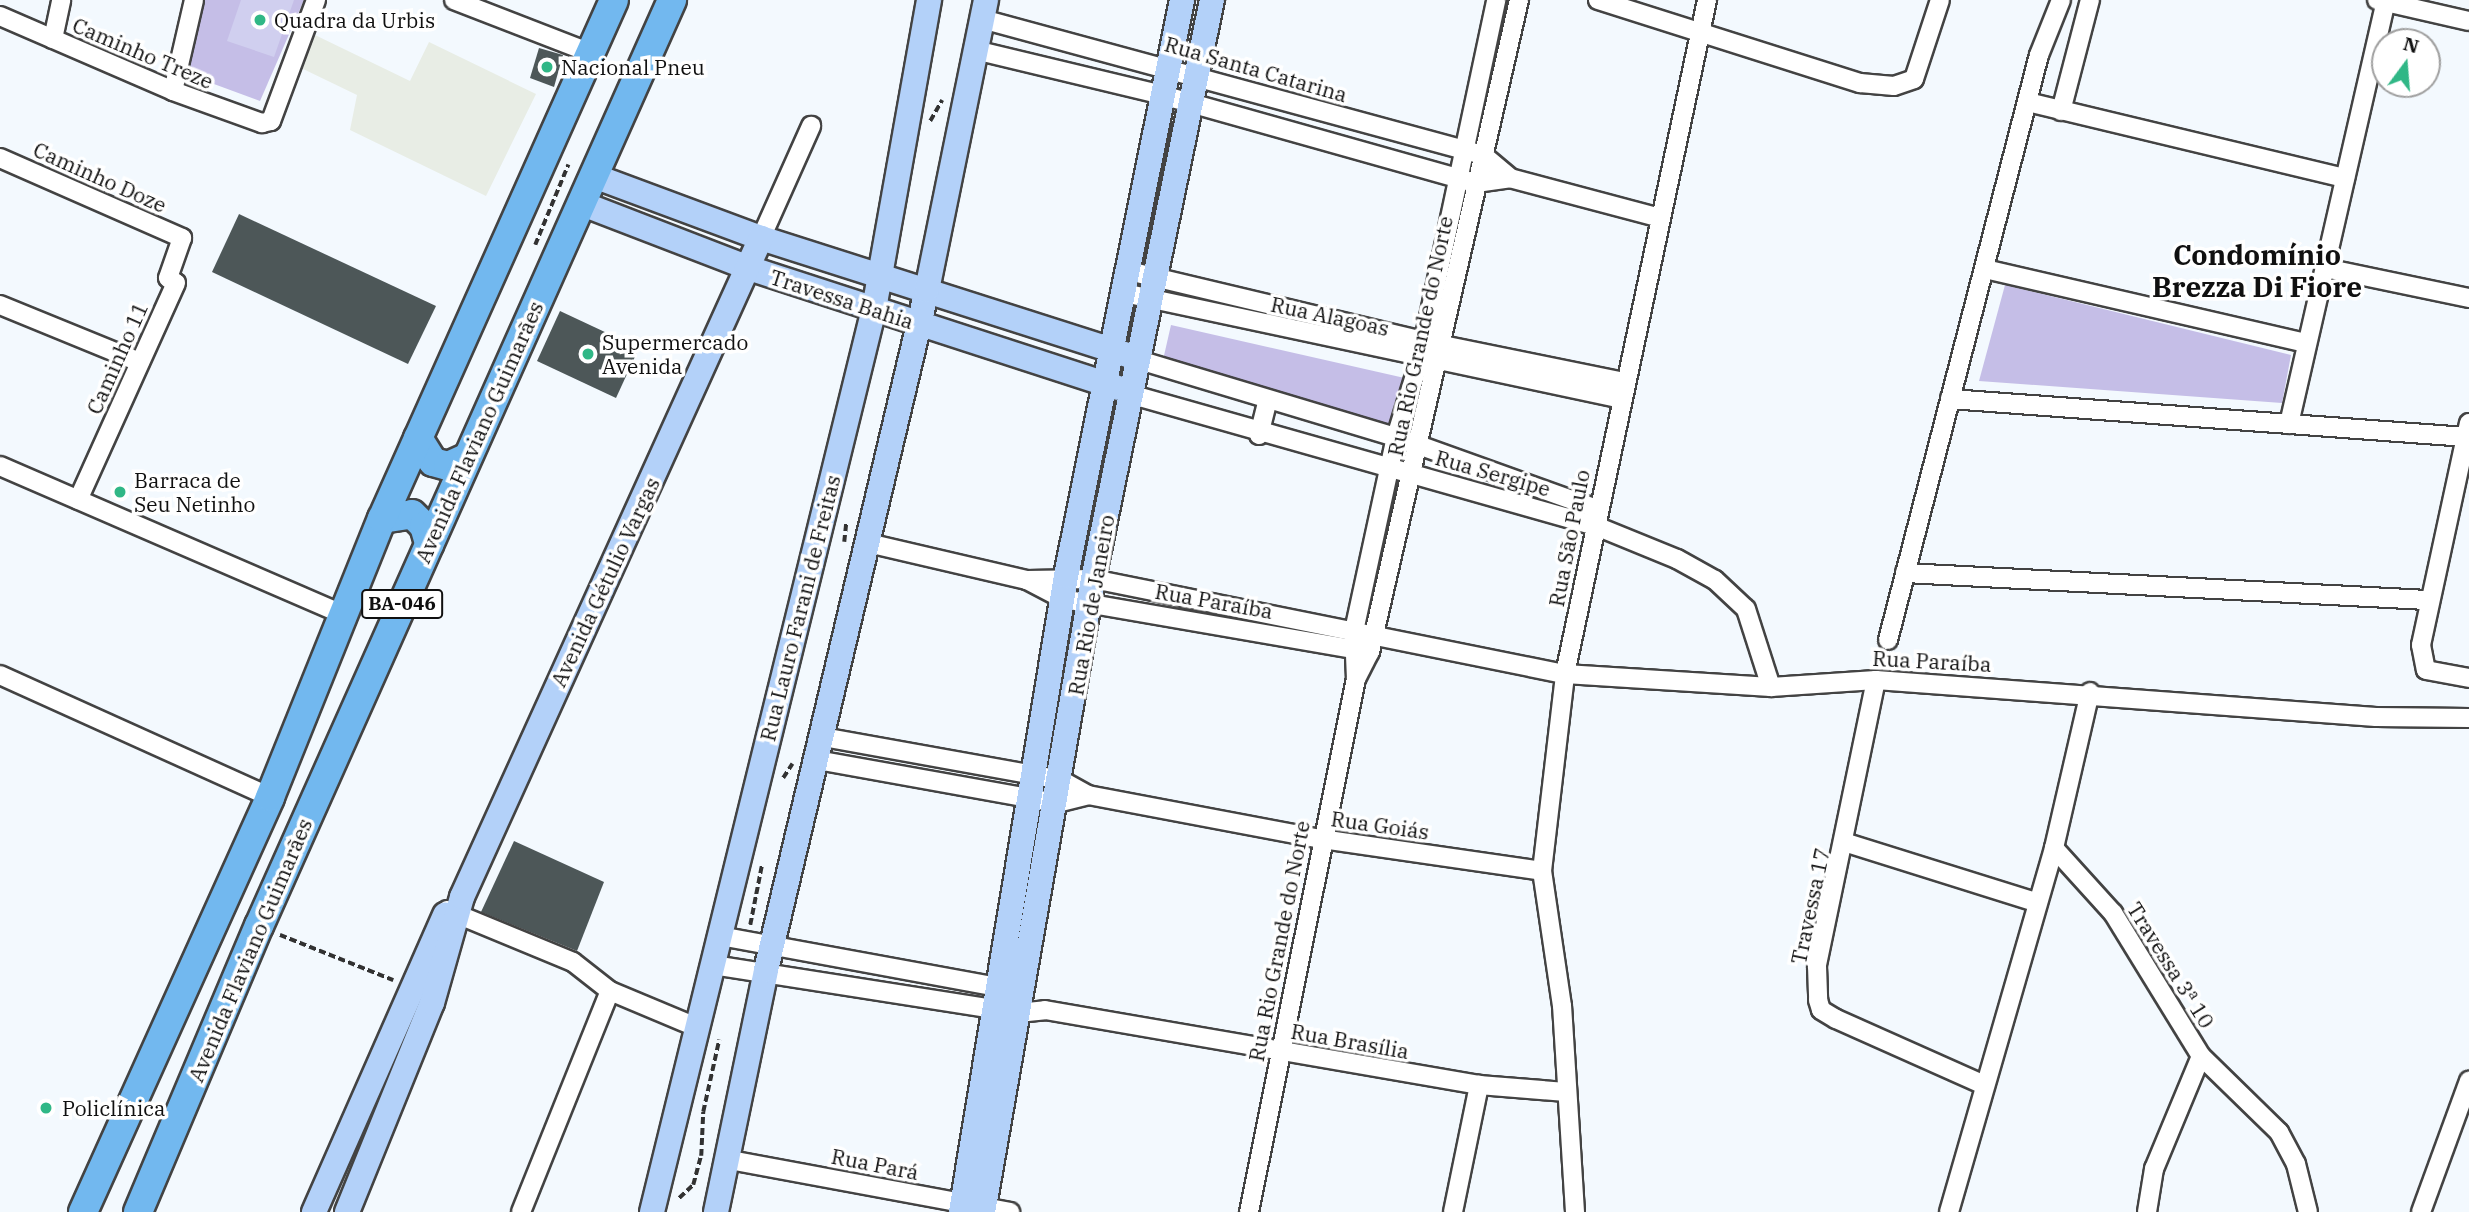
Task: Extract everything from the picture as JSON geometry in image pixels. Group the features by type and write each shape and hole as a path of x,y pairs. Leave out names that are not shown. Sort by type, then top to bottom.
{"main road":[{"name":"Avenida Flaviano Guimarães","path":"91,1207 270,797 382,519 593,54 614,0"},
{"name":"Avenida Flaviano Guimarães","path":"138,1212 259,926 673,0"},
{"path":"418,438 433,462 448,466 466,458"},
{"path":"382,519 412,514 424,526 429,544"}],"street":[{"path":"53,39 61,0"},
{"path":"173,91 194,0"},
{"name":"Caminho Treze","path":"0,16 247,120 271,121 316,0"},
{"path":"454,0 593,54"},
{"name":"Rua Lauro Farani de Freitas","path":"652,1212 874,309 929,0"},
{"name":"Rua Rio de Janeiro","path":"1046,790 1065,587 1182,0"},
{"name":"Rua Rio de Janeiro","path":"973,1209 1046,790 1133,395 1212,0"},
{"name":"Rua Rio Grande do Norte","path":"1356,679 1353,639 1396,437 1422,350 1496,0"},
{"name":"Rua Rio Grande do Norte","path":"1249,1212 1321,839 1356,679 1370,652 1413,474 1519,0"},
{"path":"1598,0 1699,35 1860,83 1905,85 1924,59 1940,0"},
{"name":"Rua São Paulo","path":"1575,1212 1562,1006 1542,871 1564,674 1707,0"},
{"path":"1888,640 2028,102 2061,0"},
{"path":"2061,111 2090,0"},
{"path":"2289,424 2305,344 2345,178 2381,1 2469,21"},
{"path":"716,1212 730,1160 766,970 774,947 927,290 984,9"},
{"name":"Rua Santa Catarina","path":"984,9 1070,41 1483,155 1510,178"},
{"path":"1063,71 1070,41"},
{"name":"Rua Santa Catarina","path":"975,50 1162,95 1476,183 1510,178 1660,218"},
{"path":"1485,56 1505,62"},
{"path":"2028,102 2345,178"},
{"path":"761,238 811,126"},
{"path":"1370,155 1377,127"},
{"name":"Caminho Doze","path":"0,158 182,238"},
{"name":"Travessa Bahia","path":"594,176 761,238 1112,348 1139,360"},
{"name":"Travessa Bahia","path":"583,204 749,268 918,324 1105,380 1133,395"},
{"name":"Caminho 11","path":"78,500 176,283 167,278 182,238"},
{"name":"Avenida Gétulio Vargas","path":"314,1212 419,995 761,238"},
{"path":"1441,259 1460,263"},
{"path":"2325,268 2469,299"},
{"path":"1984,269 2305,344"},
{"name":"Rua Alagoas","path":"1126,282 1422,350 1439,364 1624,391"},
{"path":"0,305 140,362"},
{"name":"Rua Alagoas","path":"1422,350 1442,345 1624,391"},
{"name":"Rua Sergipe","path":"1139,360 1267,402 1419,445 1596,518 1677,559 1725,590 1745,609 1758,635 1771,687"},
{"name":"Rua Sergipe","path":"1133,395 1259,435 1596,518"},
{"path":"1950,399 2289,424 2467,430 2427,600 2421,645 2426,670 2469,678"},
{"path":"1259,435 1267,402"},
{"path":"0,466 344,615"},
{"name":"Rua Paraíba","path":"868,543 1027,580 1353,639 1373,634 1396,641 1564,674 1771,687 1876,680 2090,692 2376,717 2469,718"},
{"path":"1905,573 2427,600"},
{"name":"Rua Paraíba","path":"1353,639 1370,652"},
{"path":"1370,652 1396,641"},
{"path":"0,675 270,797"},
{"name":"Travessa 17","path":"1876,680 1847,843 1817,966 1821,1010 1982,1084"},
{"path":"1949,1212 1982,1084 2035,902 2054,848 2090,692"},
{"name":"Rua Goiás","path":"820,748 1321,839 1542,871"},
{"path":"1847,843 2035,902"},
{"name":"Travessa 3ª 10","path":"2054,848 2113,912 2201,1056 2259,1107 2283,1138 2296,1164 2308,1212"},
{"path":"457,907 573,962 610,990 696,1027"},
{"name":"Rua Brasília","path":"720,936 1045,1010 1479,1085 1566,1092"},
{"name":"Rua Brasília","path":"713,965 1009,1000"},
{"path":"521,1212 610,990"},
{"name":"Avenida Gétulio Vargas","path":"347,1212 419,995"},
{"path":"2147,1212 2154,1169 2201,1056"},
{"path":"2421,1212 2469,1082"},
{"path":"1453,1212 1479,1085"},
{"name":"Rua Pará","path":"730,1160 973,1209 1010,1212"}],"path":[{"path":"259,926 419,995"},
{"path":"676,1201 693,1185"}],"shaded area":[{"path":"201,0 304,0 260,101 184,73"},
{"name":"Quadra da Urbis","path":"241,0 294,0 274,57 227,41"},
{"path":"315,35 410,81 429,42 536,94 486,196 350,130 357,95 299,67"},
{"path":"2005,285 2291,355 2282,403 1979,381"},
{"path":"1171,325 1409,379 1395,426 1163,360"}],"building":[{"name":"Nacional Pneu","path":"539,48 563,55 554,87 530,78"},
{"path":"239,214 436,306 408,364 212,272"},
{"name":"Supermercado Avenida","path":"560,311 639,348 616,398 537,361"},
{"path":"514,841 604,882 577,951 481,912"}],"place":[{"name":"Quadra da Urbis","path":"260,20"},
{"name":"Nacional Pneu","path":"547,67"},
{"name":"Supermercado Avenida","path":"588,354"},
{"name":"Barraca de Seu Netinho","path":"120,492"},
{"name":"Policlínica","path":"46,1108"}],"district":[{"name":"Condomínio Brezza Di Fiore","path":"2257,271"}]}
